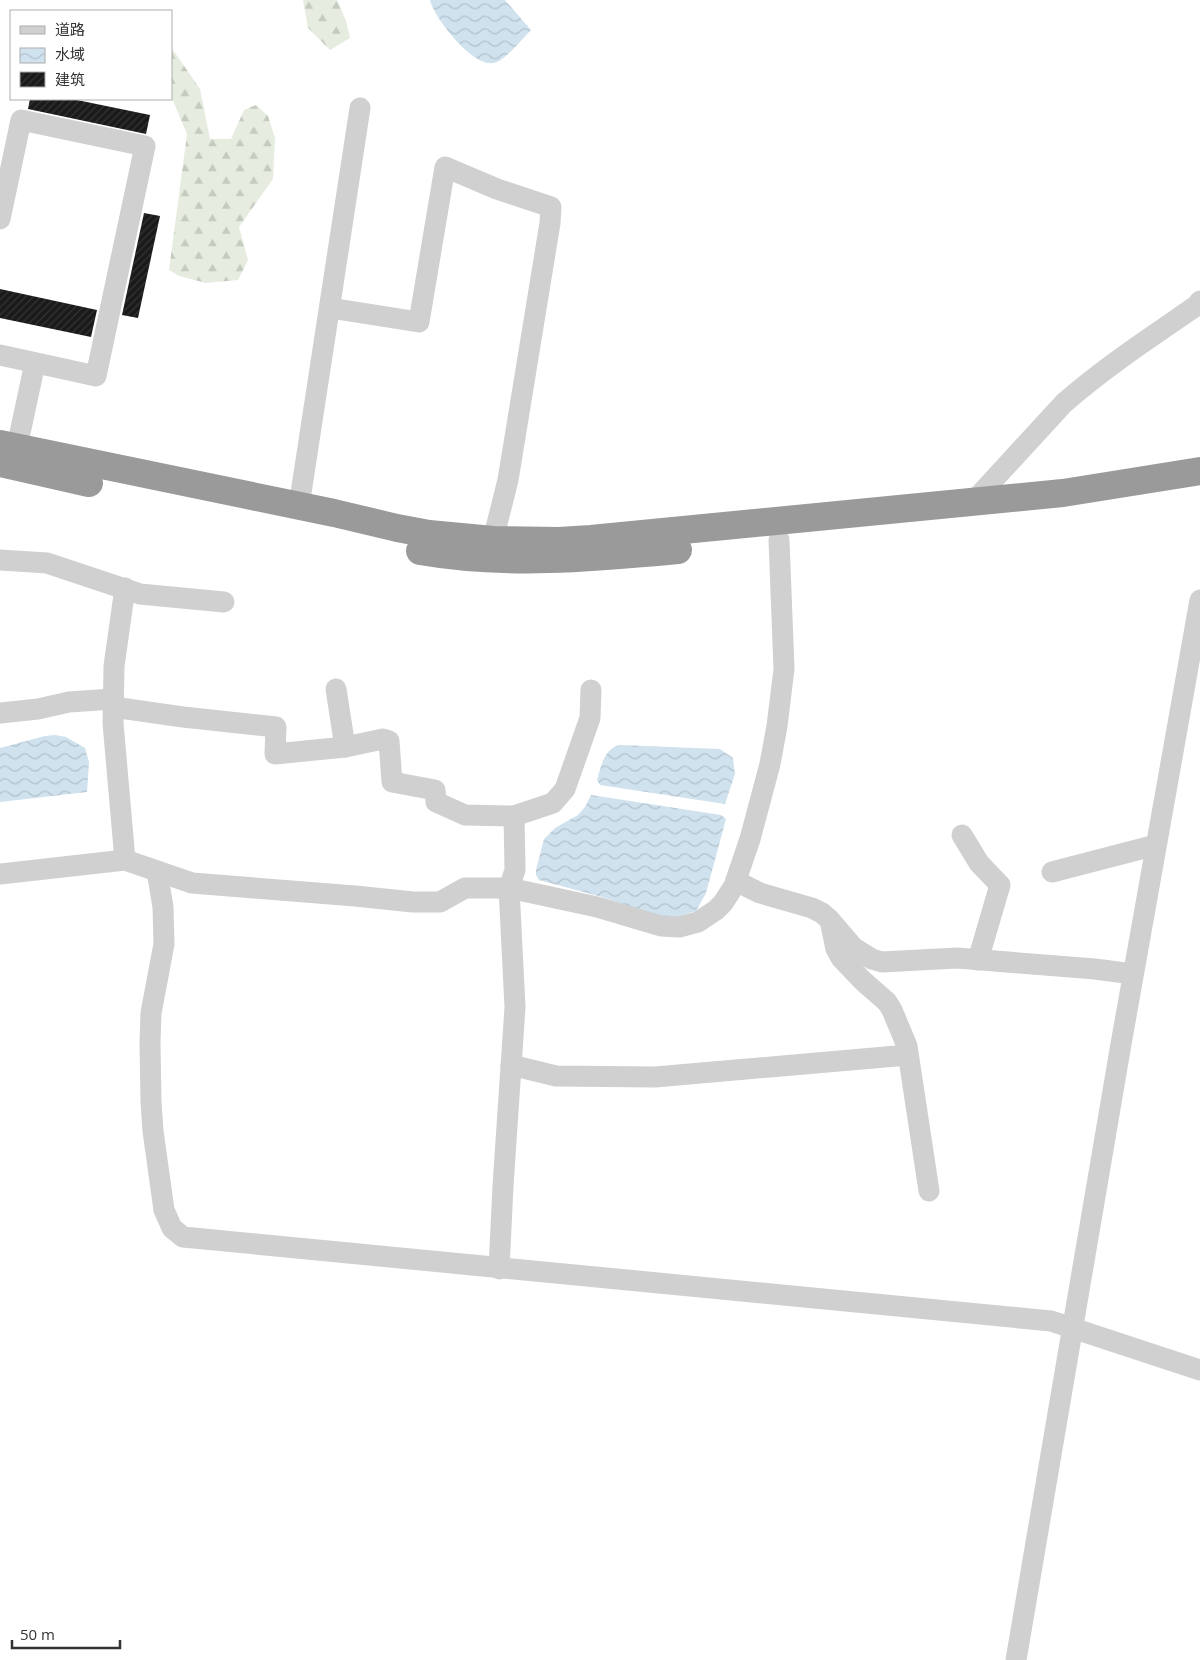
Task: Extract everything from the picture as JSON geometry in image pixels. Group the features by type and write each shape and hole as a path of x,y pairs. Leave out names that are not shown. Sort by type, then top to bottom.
{"highway":[{"path":"6,452 299,506 437,535 493,540 542,541 591,539 1063,493 1200,471"},
{"path":"6,452 393,547 459,557 501,560 559,560 1065,512 1200,490"}],"street":[{"path":"299,506 360,108"},
{"path":"0,220 21,120 145,146 96,376 0,355"},
{"path":"330,308 419,322 445,167 497,189 551,208 508,480 493,540"},
{"path":"973,502 1078,390 1109,366 1196,306 1200,301"},
{"path":"6,452 35,363"},
{"path":"0,874 125,860 192,884 413,902 440,902 465,888 509,888 597,906 661,926 679,927 698,922 716,910 729,895 750,840 761,802 778,717 784,669 779,540"},
{"path":"0,560 48,563 140,594 224,602"},
{"path":"125,588 114,666 113,703 113,723 125,860"},
{"path":"1016,1660 1133,974 1200,600"},
{"path":"336,689 345,748"},
{"path":"0,713 38,709 69,702 113,703 183,717 276,727 275,754 345,748 383,739 389,741 392,782 435,790 436,802 465,815 514,816 553,803 565,789 590,718 591,690"},
{"path":"499,1268 515,1007 509,888 515,870 514,816"},
{"path":"962,835 979,863 1000,885 978,960"},
{"path":"1052,872 1156,845"},
{"path":"158,871 163,907 164,944 152,1013 150,1053 151,1102 164,1210 172,1228 183,1237 1051,1321 1200,1370"},
{"path":"736,880 760,893 812,908 830,920 854,948 872,959 882,962 957,958 1095,969 1133,974"},
{"path":"830,920 834,944 841,958 887,1002 906,1046 929,1191"},
{"path":"511,1065 556,1076 655,1077 908,1055"}],"green space":[{"path":"303,0 337,0 346,21 350,38 330,50 308,28"},
{"path":"172,48 200,89 210,139 231,139 244,110 256,105 268,116 275,138 273,179 239,227 248,260 238,280 206,283 179,276 169,270 187,134 172,98"}],"water":[{"path":"430,0 505,0 531,30 502,59 493,63 485,62 465,50 446,29"},
{"path":"55,735 66,737 85,748 89,762 87,792 0,802 0,748"},
{"path":"620,745 720,749 733,758 735,774 725,804 600,785 597,780 604,759 610,750"},
{"path":"591,795 721,815 726,819 706,893 696,911 673,918 663,918 602,897 539,880 536,870 544,839 555,828 578,815 585,807"}],"building":[{"path":"30,100 77,100 150,115 146,134 28,109"},
{"path":"144,213 160,216 138,318 122,315"},
{"path":"0,289 97,310 91,337 0,318"}]}
